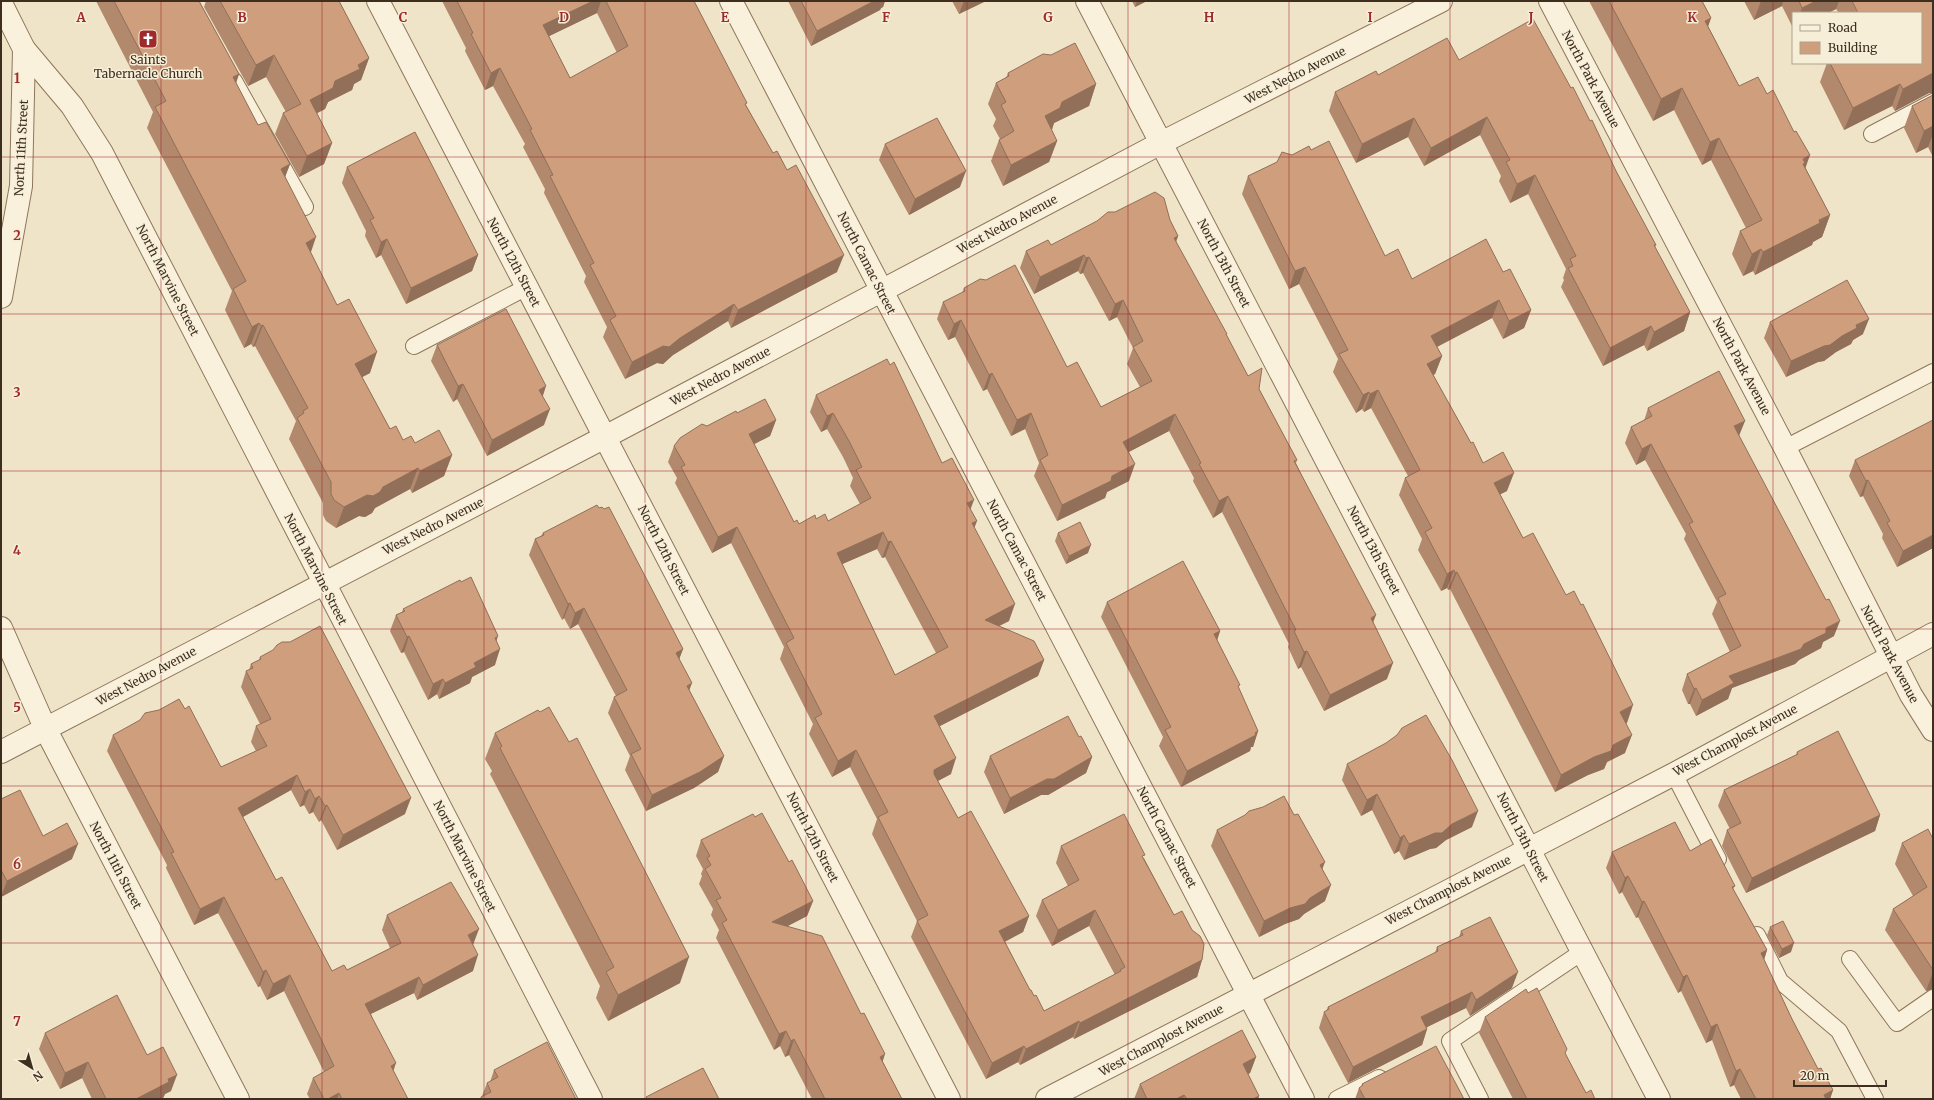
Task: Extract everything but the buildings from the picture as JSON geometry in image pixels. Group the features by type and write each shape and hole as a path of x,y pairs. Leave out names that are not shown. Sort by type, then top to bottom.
{"street":[{"name":"North 12th Street","path":"378,1 948,1099"},
{"name":"North Camac Street","path":"731,1 1303,1099"},
{"name":"North 13th Street","path":"1087,1 1530,848 1582,952 1659,1099"},
{"name":"West Nedro Avenue","path":"1,752 46,730 323,583 605,437 1161,143 1440,1"},
{"name":"North Park Avenue","path":"1550,1 1785,448 1916,704 1933,730"},
{"name":"North 11th Street","path":"1,3 24,49 21,186 1,297"},
{"name":"North Marvine Street","path":"24,49 72,106 102,153 591,1099"},
{"name":"North 11th Street","path":"1,628 46,730 238,1099"},
{"name":"West Champlost Avenue","path":"1047,1099 1674,774 1933,634"}],"lane":[{"path":"228,70 305,207"},
{"path":"1872,134 1933,102"},
{"path":"414,346 527,287"},
{"path":"1785,448 1933,372"},
{"path":"1674,774 1724,871"},
{"path":"1748,919 1780,981 1839,1032 1875,1099"},
{"path":"1480,1099 1443,1045 1582,952"},
{"path":"1850,959 1897,1023 1933,998"},
{"path":"1337,1099 1394,1070"}],"place":[{"name":"Saints Tabernacle Church","path":"148,39"}]}
